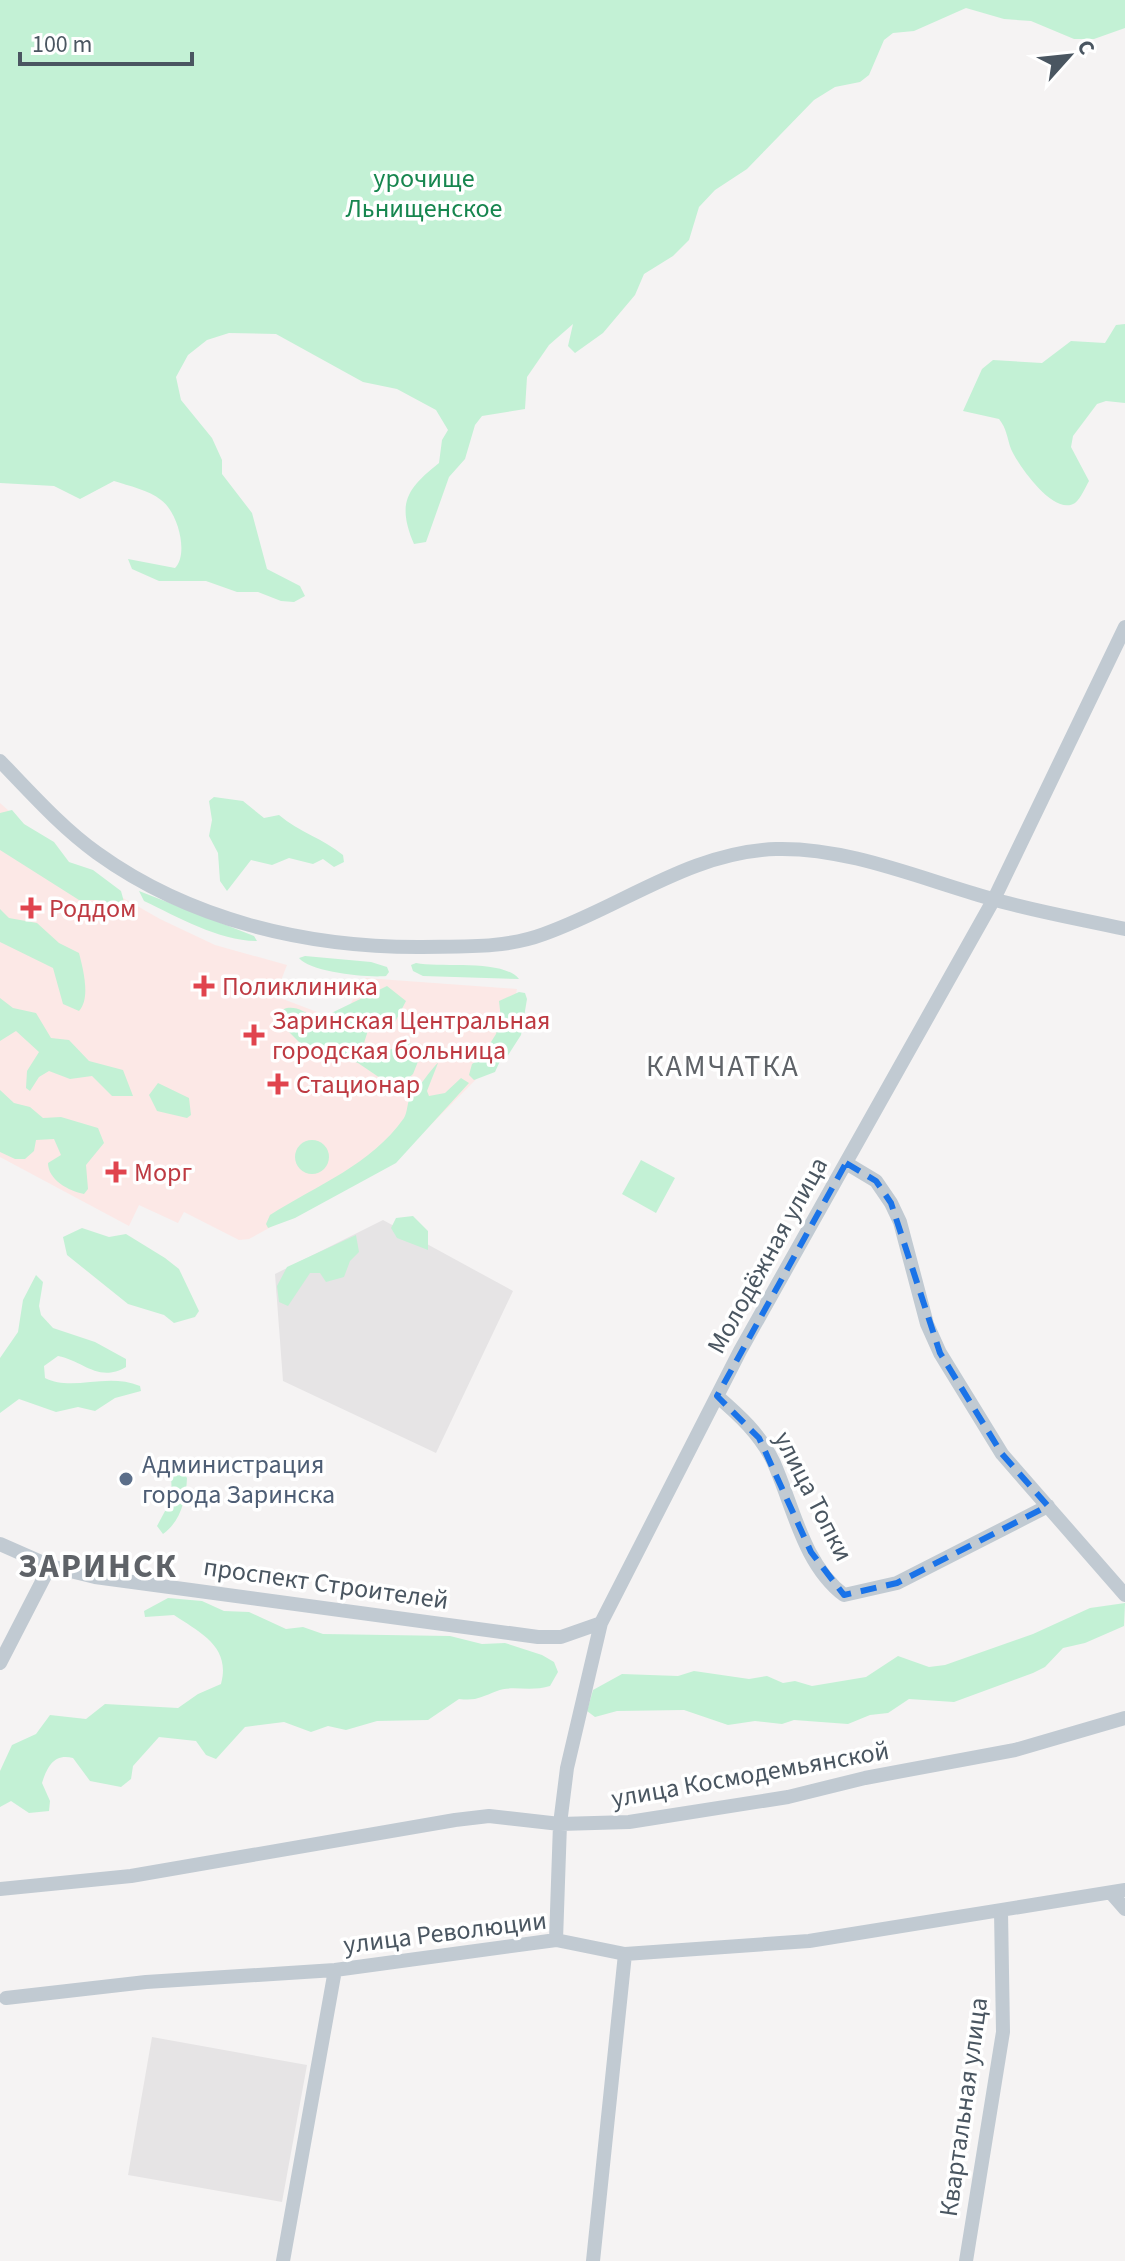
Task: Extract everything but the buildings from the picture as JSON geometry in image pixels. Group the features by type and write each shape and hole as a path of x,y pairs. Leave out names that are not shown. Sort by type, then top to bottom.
{"street":[{"name":"Молодёжная улица","path":"556,1940 560,1824 567,1768 601,1623 717,1396 994,899 1125,627"},
{"path":"0,761 56,819 96,852 138,880 217,915 326,942 405,947 520,942 591,914 683,869 739,853 776,849 837,854 994,899 1125,929"},
{"path":"846,1163 876,1181 891,1203 900,1222 927,1324 940,1353 1002,1454 1125,1595"},
{"name":"улица Топки","path":"717,1396 743,1417 759,1438 773,1461 787,1503 811,1552 833,1587 844,1595 897,1583 1048,1506"},
{"name":"проспект Строителей","path":"0,1544 50,1566 146,1585 538,1637 561,1637 601,1623"},
{"path":"0,1663 50,1566"},
{"name":"улица Космодемьянской","path":"0,1889 131,1876 489,1816 560,1824 629,1822 788,1797 865,1778 1015,1750 1125,1718"},
{"path":"1118,1892 1125,1909"},
{"name":"улица Революции","path":"6,1998 146,1982 335,1970 556,1940 625,1954 809,1941 1118,1892"},
{"name":"Квартальная улица","path":"966,2261 1003,2032 1001,1911"},
{"path":"593,2261 625,1954"},
{"path":"283,2261 335,1970"}],"highlighted area":[{"path":"846,1163 876,1181 891,1203 940,1353 1002,1454 1048,1506 897,1583 844,1595 811,1552 759,1438 717,1396"}],"shaded area":[{"name":"Заринская Центральная городская больница","path":"0,803 81,874 160,919 215,945 287,965 275,996 341,1021 365,978 517,989 505,1050 400,1156 249,1239 239,1240 184,1212 178,1223 139,1205 129,1226 0,1157"},
{"path":"383,1220 513,1291 436,1453 283,1381 275,1274"},
{"path":"152,2037 307,2065 282,2202 128,2175"}],"green space":[{"name":"урочище Льнищенское","path":"0,0 1125,0 1125,28 1094,39 1074,39 1031,21 1004,19 966,8 914,31 893,33 884,40 869,75 860,82 835,87 814,100 747,169 715,190 699,207 689,240 673,256 644,274 635,295 603,333 575,353 568,346 573,324 549,345 527,377 525,409 482,416 475,425 465,459 449,477 426,542 414,544 406,508 412,490 439,463 442,440 448,430 436,410 397,389 363,382 276,334 229,333 207,340 188,355 176,377 181,400 212,438 222,460 222,474 252,513 267,569 300,586 305,596 294,602 281,601 258,592 237,592 206,581 159,581 132,569 128,559 175,568 181,553 180,533 172,514 161,500 145,491 114,481 80,499 54,486 0,483"},
{"path":"1125,324 1125,403 1106,401 1097,404 1073,436 1071,447 1089,481 1075,503 1057,503 1038,487 1021,466 999,419 963,411 982,369 993,360 1042,363 1071,341 1105,343 1116,325"},
{"path":"214,797 243,801 264,818 279,815 336,849 343,855 344,862 334,867 323,859 313,864 289,858 272,865 251,860 227,891 220,881 218,853 209,836 212,820 209,801"},
{"path":"12,810 24,824 54,842 69,862 93,870 121,891 124,902 114,908 97,900 79,900 0,850 0,813"},
{"path":"139,891 254,936 257,941 228,937 199,927 144,901"},
{"path":"0,909 9,918 37,923 59,943 79,953 85,999 79,1011 63,1004 53,968 0,942"},
{"path":"299,958 371,962 387,967 389,972 386,976 340,973 315,967"},
{"path":"411,965 486,966 511,973 519,979 423,976 413,971"},
{"path":"387,986 406,1001 394,1024 370,1024 364,1043 378,1051 413,1044 421,1054 413,1074 403,1083 389,1084 358,1063 318,1047 301,1044 277,1020 277,1014 282,1010 292,1008 317,1020"},
{"path":"519,992 525,993 527,999 521,1035 495,1072 474,1080 469,1075 472,1064 481,1058 501,1019 499,1001"},
{"path":"0,998 13,1008 36,1013 51,1038 69,1040 89,1061 123,1070 133,1096 112,1096 92,1076 70,1079 49,1071 39,1077 30,1091 26,1088 27,1071 39,1052 16,1031 0,1041"},
{"path":"438,1063 427,1091 429,1096 445,1093 461,1078 469,1083 396,1163 295,1218 268,1228 266,1224 270,1215 342,1173 376,1149 404,1118 409,1100"},
{"path":"158,1083 189,1098 191,1115 187,1118 157,1111 149,1095"},
{"path":"0,1090 14,1103 30,1107 43,1118 61,1117 98,1128 104,1143 86,1165 88,1189 84,1194 66,1187 52,1175 48,1163 61,1155 54,1139 36,1140 34,1151 25,1159 15,1159 0,1152"},
{"path":"312,1140 324,1145 329,1157 324,1169 312,1174 300,1169 295,1157 300,1145"},
{"path":"641,1160 675,1178 656,1213 622,1194"},
{"path":"413,1216 428,1231 428,1250 397,1238 391,1228 396,1218"},
{"path":"82,1228 109,1237 126,1234 179,1269 199,1311 195,1317 174,1323 164,1315 128,1304 67,1255 63,1237"},
{"path":"356,1235 359,1252 350,1261 344,1277 326,1282 320,1273 310,1273 288,1306 279,1302 277,1286 287,1267"},
{"path":"36,1275 43,1282 39,1306 41,1315 53,1328 95,1342 126,1359 126,1367 107,1373 58,1356 44,1366 45,1378 67,1383 127,1382 140,1386 141,1391 115,1398 95,1411 78,1407 56,1412 19,1399 0,1413 0,1358 18,1332 23,1300"},
{"path":"180,1468 187,1478 184,1502 174,1523 163,1534 157,1526 172,1498 171,1475"},
{"path":"168,1598 202,1601 224,1611 249,1612 286,1629 303,1627 323,1634 450,1636 482,1644 505,1643 542,1655 554,1662 558,1672 550,1686 502,1689 475,1699 459,1699 428,1720 377,1721 346,1730 328,1726 311,1732 284,1722 245,1727 216,1759 206,1755 196,1741 159,1737 133,1766 131,1779 121,1787 90,1781 73,1758 56,1759 42,1783 50,1801 49,1811 29,1813 11,1801 0,1807 0,1771 12,1745 36,1734 50,1715 86,1719 105,1704 178,1708 198,1694 221,1684 222,1660 211,1642 174,1615 145,1617 144,1611"},
{"path":"1125,1603 1124,1626 1085,1643 1063,1648 1045,1667 1033,1673 954,1702 909,1699 888,1713 870,1715 848,1724 794,1720 782,1724 755,1721 728,1725 684,1710 617,1711 595,1717 587,1711 593,1690 622,1674 678,1676 694,1671 749,1679 767,1676 783,1683 795,1681 812,1686 866,1677 898,1656 929,1667 945,1665 1033,1634 1090,1608"}],"place":[{"name":"Роддом","path":"31,908"},
{"name":"Поликлиника","path":"204,986"},
{"name":"Заринская Центральная городская больница","path":"254,1035"},
{"name":"Стационар","path":"278,1084"},
{"name":"Морг","path":"116,1172"},
{"name":"Администрация города Заринска","path":"126,1479"}],"district":[{"name":"КАМЧАТКА","path":"723,1066"},
{"name":"ЗАРИНСК","path":"98,1565"}]}
